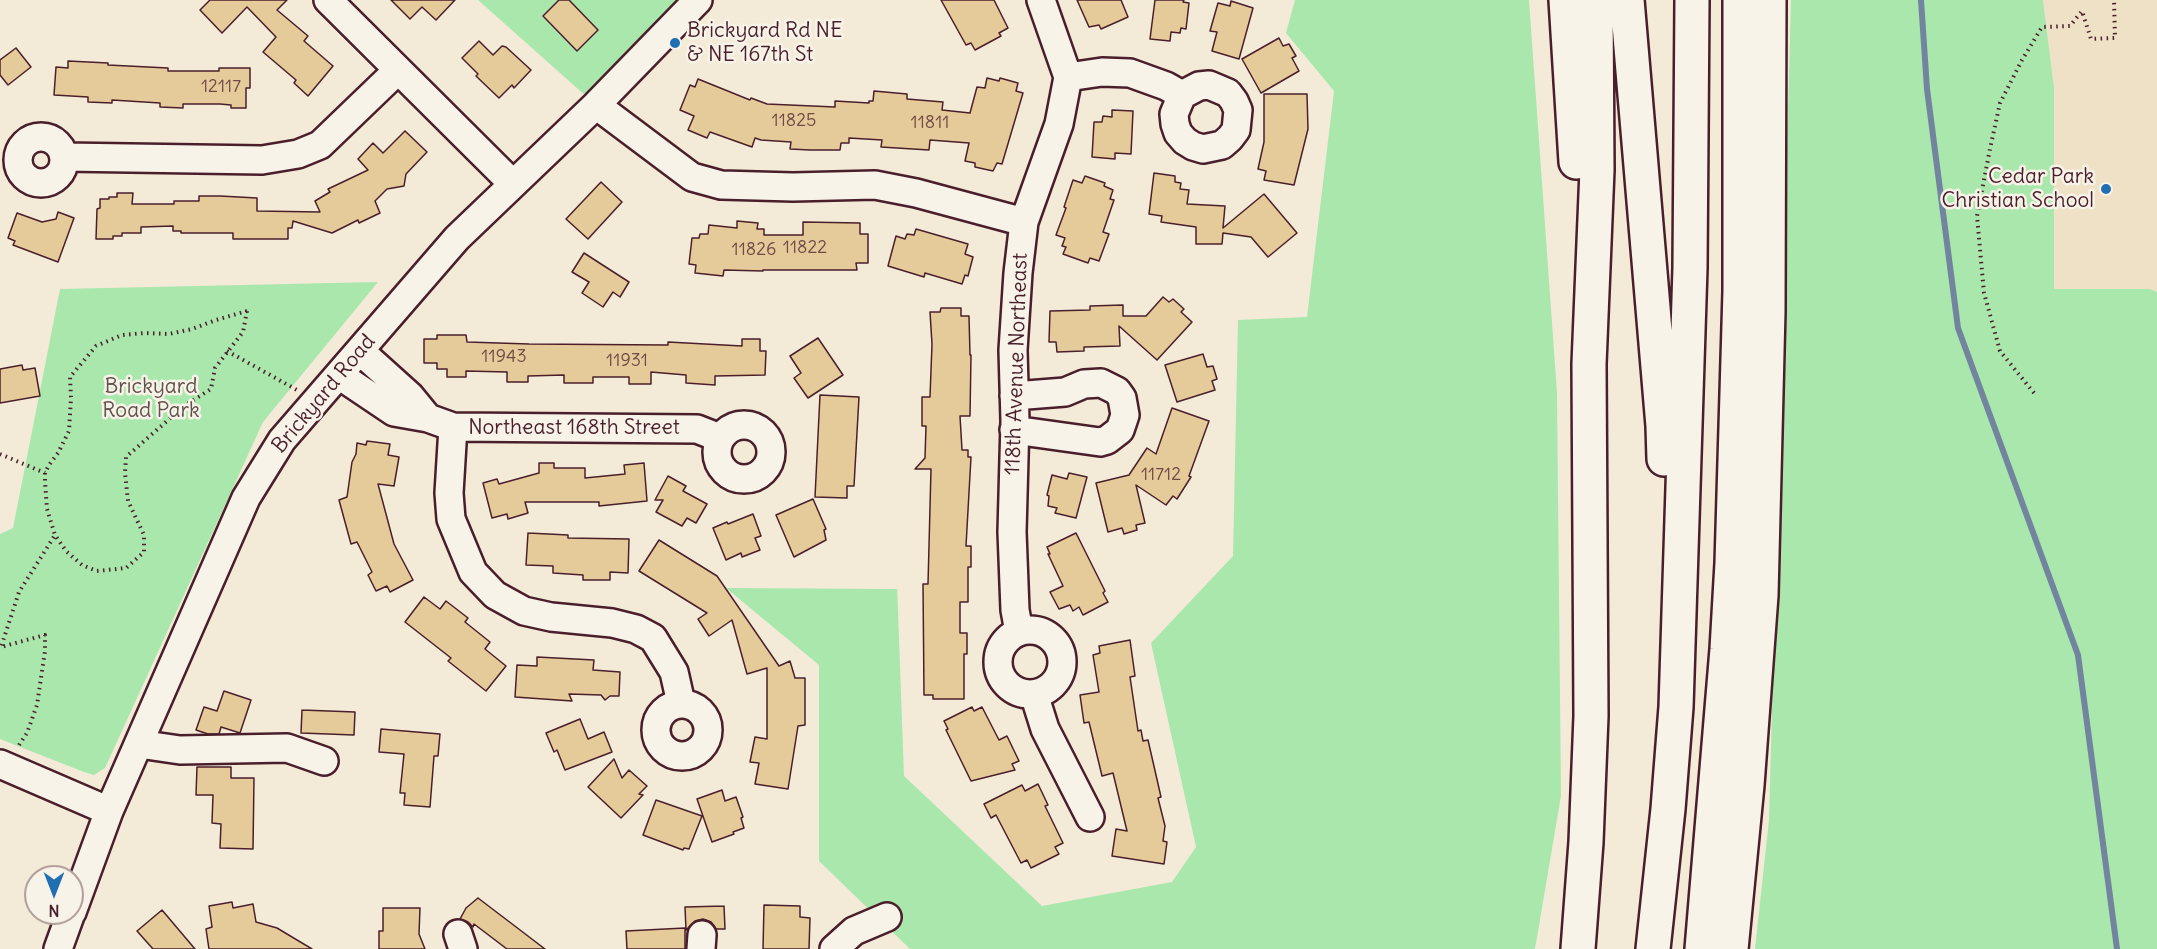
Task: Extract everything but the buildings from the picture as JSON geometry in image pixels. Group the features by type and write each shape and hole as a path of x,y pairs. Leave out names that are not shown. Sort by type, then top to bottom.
{"highway":[{"path":"1566,0 1589,364"},
{"path":"1578,949 1586,842 1591,716 1589,364 1597,170 1596,0"},
{"path":"1627,0 1663,426 1666,546 1661,658 1676,707"},
{"path":"1653,949 1676,707 1690,267 1692,0"},
{"path":"1674,949 1690,783 1708,414 1710,0"},
{"path":"1702,949 1727,649 1733,541 1740,291 1740,0"},
{"path":"1731,949 1747,785 1761,595 1768,311 1769,0"}],"street":[{"path":"328,0 513,184"},
{"name":"Brickyard Road","path":"84,879 109,811 246,498 282,440 457,238 596,105 698,0"},
{"path":"1041,0 1068,76 1102,72 1130,73 1166,86 1182,96"},
{"path":"64,157 262,160 298,154 320,145 398,70"},
{"name":"118th Avenue Northeast","path":"1019,632 1015,610 1012,532 1014,339 1018,273 1024,222 1059,124 1068,76"},
{"path":"596,105 692,177 722,185 793,187 875,185 916,193 1024,222"},
{"path":"360,351 410,396 428,418"},
{"name":"Northeast 168th Street","path":"339,375 394,412 428,418 453,427 697,429 720,438"},
{"path":"1014,396 1065,392 1084,384 1101,383 1110,386 1122,398 1125,415 1120,430 1114,436 1100,442 1014,430"},
{"path":"453,427 449,484 451,519 473,572 495,595 525,611 551,617 612,623 636,629 653,638 674,672 681,703"},
{"path":"1028,630 1046,634 1053,639 1061,656 1060,674 1056,682 1049,688 1034,694 1014,690 1007,685 998,669 1000,651 1011,636 1019,632 1028,630"},
{"path":"1034,694 1045,729 1090,817"},
{"path":"139,744 180,750 287,748 324,761"},
{"path":"9,755 109,811"},
{"path":"834,949 854,931 887,916"},
{"name":"Brickyard Road","path":"58,949 67,925"}],"path":[{"path":"2034,393 2000,351 1984,293 1977,216 1990,149 2000,103 2042,27 2070,27 2082,11 2091,39 2115,38 2114,0"},
{"path":"247,312 243,332 215,368 211,389 184,406 126,457 128,501 144,535 144,552 126,568 97,571 82,565 66,551 55,535 47,508 45,473 69,431 70,377 96,346 122,335 170,334 247,312"},
{"path":"227,351 316,401"},
{"path":"0,454 45,473"},
{"path":"9,755 27,733 37,705 45,651 45,635 1,647 19,592 55,535"}],"shaded area":[{"name":"Cedar Park Christian School","path":"2043,0 2157,0 2157,292 2149,289 2054,289 2054,88"}],"green space":[{"path":"478,0 699,0 596,105"},
{"path":"1295,0 1529,0 1557,393 1561,796 1535,949 910,949 819,861 819,665 726,588 897,589 897,583 904,776 1042,906 1172,882 1196,847 1151,643 1233,556 1238,320 1307,317 1334,91 1286,33"},
{"path":"1791,0 2043,0 2054,88 2054,289 2150,289 2157,292 2157,949 1755,949 1769,820"},
{"name":"Brickyard Road Park","path":"378,282 263,422 105,768 94,775 0,739 0,534 13,528 60,289"}],"waterway":[{"path":"1921,0 1927,89 1958,328 2078,655 2117,949"}],"place":[{"name":"Brickyard Rd NE & NE 167th St","path":"675,43"},
{"name":"Cedar Park Christian School","path":"2106,189"}]}
